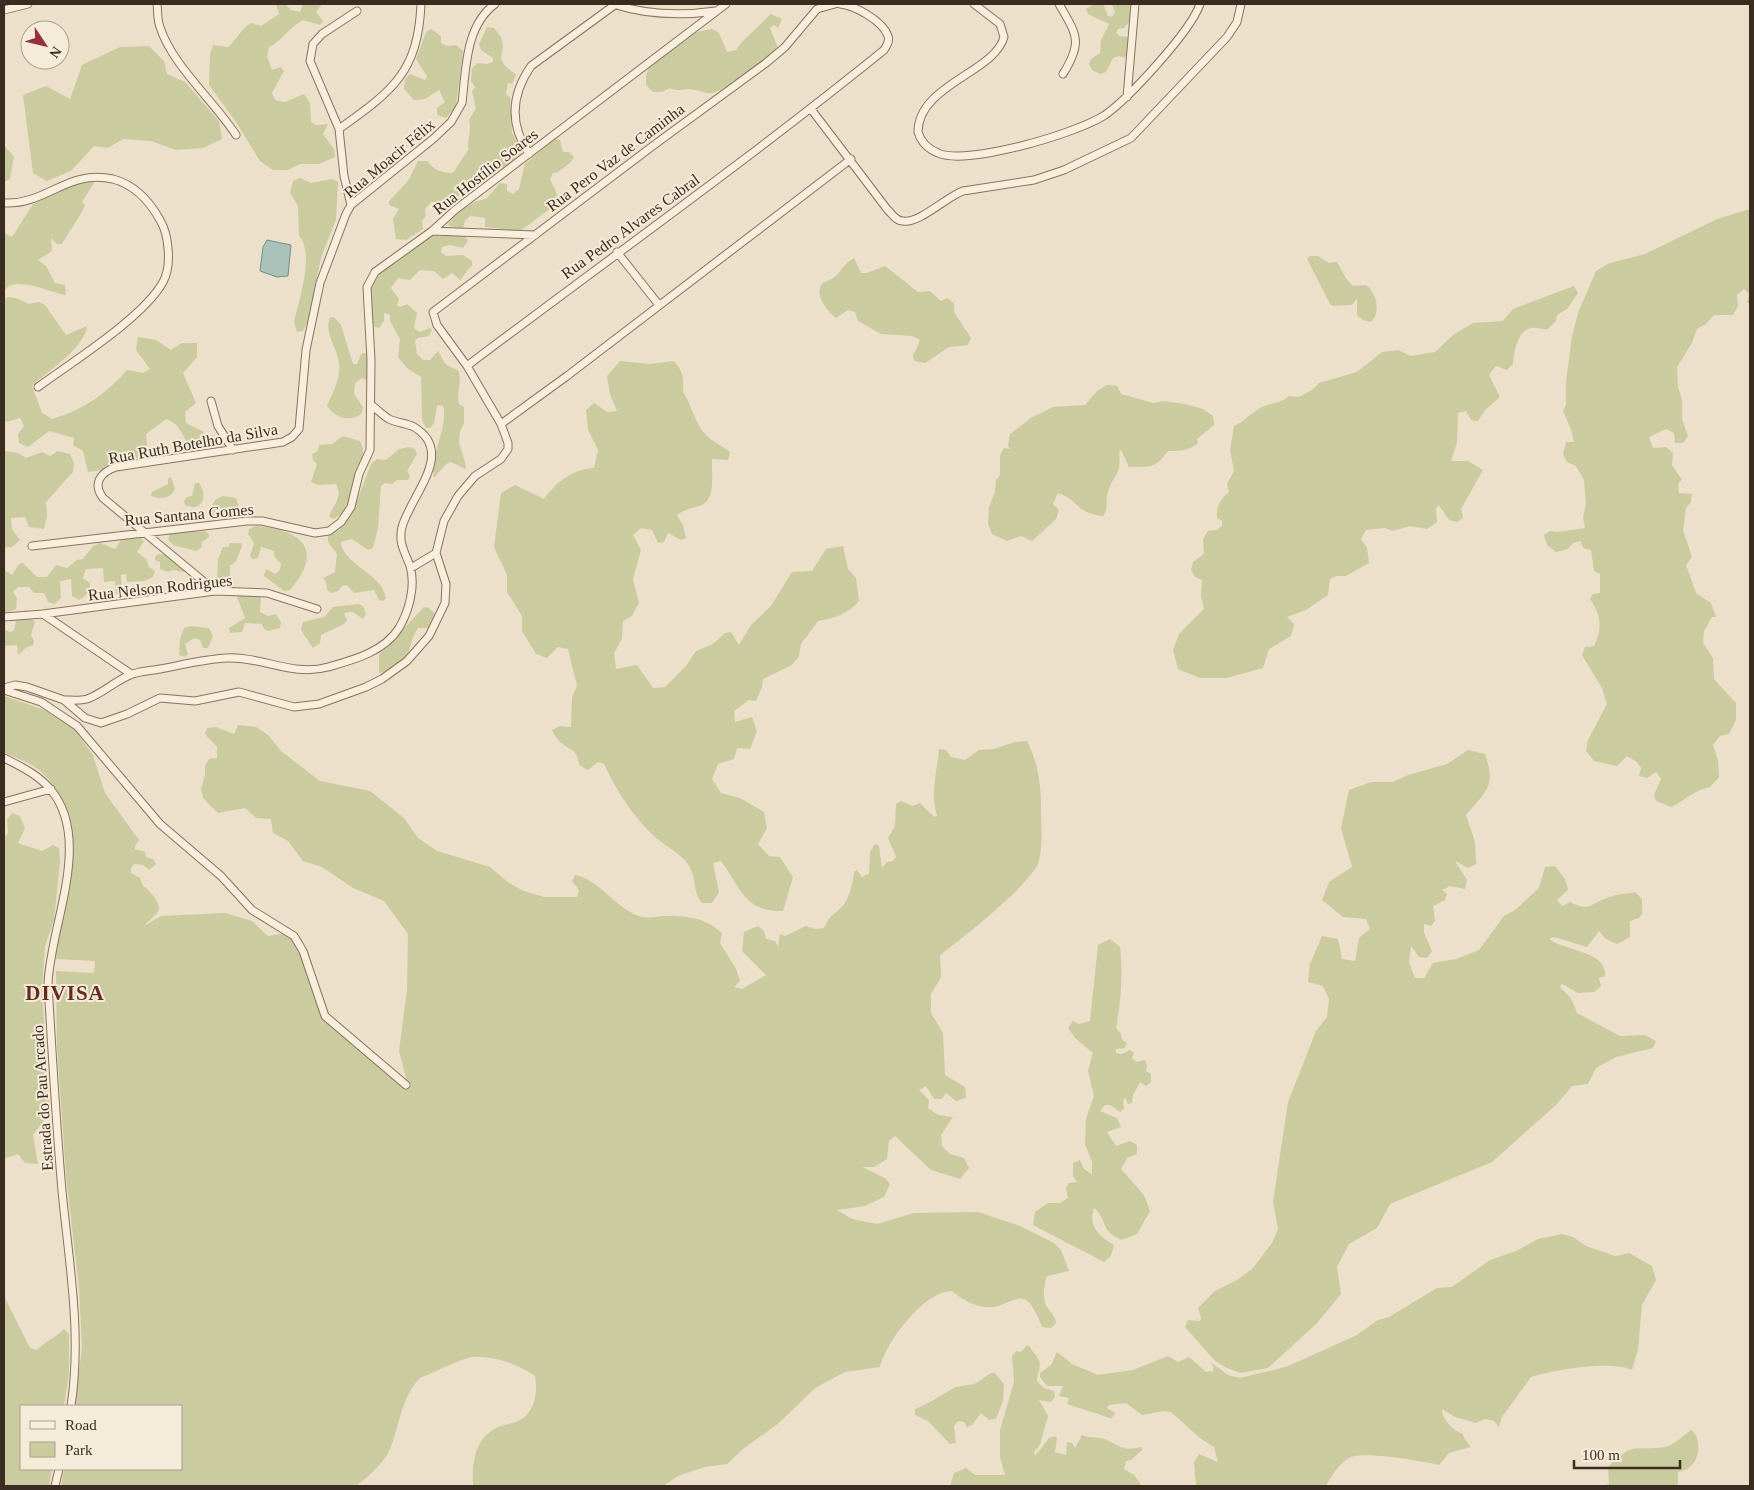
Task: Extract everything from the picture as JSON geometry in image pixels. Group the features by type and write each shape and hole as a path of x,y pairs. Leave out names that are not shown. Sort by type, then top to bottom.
{"street":[{"path":"4,10 28,4"},
{"path":"157,4 159,25 163,35 190,78 220,111 236,135"},
{"path":"339,129 385,94 399,78 416,48 421,4"},
{"name":"Rua Moacir Félix","path":"299,429 306,350 320,283 338,229 352,205 433,139 457,114 462,103 473,33 481,19 495,4"},
{"path":"529,154 520,137 514,115 522,79 531,66 615,4 641,12 666,14 695,14 719,10"},
{"name":"Rua Hostílio Soares","path":"371,405 367,287 375,272 432,231 455,210 726,4"},
{"path":"817,6 835,4"},
{"name":"Rua Pedro Alvares Cabral","path":"467,366 617,252 811,109 884,50 889,36 885,30 861,10 840,4"},
{"path":"974,4 1000,24 1004,30 1002,44 926,107 918,132 929,148 939,154 951,156 1033,144 1089,124 1103,116 1127,97 1190,25 1200,4"},
{"path":"1059,4 1075,33 1076,54 1063,74"},
{"path":"1127,97 1134,4"},
{"path":"811,109 851,159 887,209 902,222 920,217 942,201 963,191 1022,184 1064,170 1131,138 1143,128 1227,38 1237,22 1241,4"},
{"name":"Rua Pero Vaz de Caminha","path":"467,366 437,325 433,312 766,63 785,47 817,6"},
{"path":"352,205 344,176 339,129 310,60 314,44 322,34 357,11"},
{"path":"501,424 568,376 851,159"},
{"path":"4,203 23,203 36,199 75,179 96,177 113,179 141,193 153,208 166,234 168,257 165,280 156,294 121,326 38,387"},
{"path":"432,231 535,235"},
{"path":"617,252 659,305"},
{"path":"4,689 15,685 27,687 64,700 85,718 101,723 160,698 203,700 239,692 294,707 304,707 320,704 382,680 407,661 429,636 439,618 447,594 436,553 444,521 458,496 475,476 505,456 508,443 501,424 467,366"},
{"path":"212,401 218,426 233,450"},
{"path":"64,700 87,699 131,674 226,658 253,660 299,670 313,670 367,654 379,648 389,639 398,628 410,605 411,568 401,546 402,530 409,509 429,471 433,455 431,444 415,428 390,419 371,405"},
{"name":"Rua Santana Gomes","path":"32,546 143,531 262,521 315,533 329,531 341,522 351,507 359,474 369,455 371,405"},
{"name":"Rua Ruth Botelho da Silva","path":"143,531 103,498 97,487 101,475 116,467 283,442 292,437 299,429"},
{"path":"143,531 215,591"},
{"path":"411,568 436,553"},
{"name":"Rua Nelson Rodrigues","path":"4,617 42,614 215,591 267,593 317,609"},
{"path":"42,614 131,674"},
{"path":"4,689 41,702 76,726 160,824 221,876 252,910 294,936 303,951 324,1016 406,1086"},
{"name":"Estrada do Pau Arcado","path":"4,758 40,779 51,790 64,814 69,851 64,892 49,957 48,984 62,1192 75,1302 75,1343 71,1405"},
{"path":"4,802 51,790"},
{"path":"55,1486 59,1470"}],"green space":[{"path":"276,4 285,4 291,10 300,12 303,4 322,4 316,12 323,21 320,25 303,20 269,47 267,56 272,70 281,67 284,71 272,93 275,100 285,102 304,94 310,103 311,122 316,125 328,124 323,134 334,149 335,157 319,164 300,164 288,170 273,170 260,161 236,122 209,85 210,55 213,45 228,47 251,23 261,26 279,14"},
{"path":"1094,4 1103,4 1108,16 1112,17 1115,12 1112,4 1133,4 1130,21 1124,28 1118,29 1116,33 1119,36 1129,37 1128,53 1124,58 1119,56 1113,58 1106,72 1100,74 1092,70 1089,64 1091,59 1100,53 1101,40 1109,24 1088,14 1086,9"},
{"path":"771,14 782,19 778,28 774,25 770,28 778,48 756,66 719,91 709,93 692,89 677,90 670,88 662,92 653,92 646,85 649,67 697,32 712,29 719,33 727,52 736,50"},
{"path":"487,27 494,28 501,37 503,46 501,58 504,65 516,75 512,84 508,83 506,95 510,97 512,133 522,151 521,154 504,168 485,177 471,189 446,203 431,202 425,209 426,216 422,221 423,229 406,240 396,239 393,219 399,209 389,205 389,201 408,181 418,161 427,161 438,170 453,173 468,150 469,120 476,108 472,91 475,87 471,81 472,68 478,63 487,64 493,62 493,58 481,50 479,44"},
{"path":"431,29 441,36 441,43 447,46 456,45 463,51 456,106 446,118 437,115 437,108 445,102 439,90 425,99 414,100 404,89 405,79 410,74 425,80 427,76 416,59 426,32"},
{"path":"149,46 164,61 167,74 185,82 219,121 222,139 203,148 176,150 151,141 123,139 108,148 94,146 71,171 47,181 33,173 23,95 46,86 70,99 82,65 120,47"},
{"path":"555,139 560,140 563,152 569,152 574,157 571,162 558,172 553,173 550,179 557,195 555,205 520,231 485,227 485,218 471,216 465,220 463,229 448,224 465,208 475,202 486,199 500,183 507,184 507,191 513,194 519,189 525,164"},
{"path":"4,145 14,157 10,179 4,182"},
{"path":"300,178 311,183 332,179 338,182 336,219 321,258 308,321 303,331 297,332 294,322 302,290 306,253 304,243 299,236 298,206 290,193 293,181"},
{"path":"92,180 94,183 82,202 85,205 84,208 62,244 57,244 51,238 52,251 38,260 46,266 55,283 65,285 66,295 24,284 9,286 4,291 4,233 12,237 33,204 81,181"},
{"path":"1750,209 1750,303 1747,303 1749,294 1744,289 1737,295 1738,306 1733,315 1714,315 1706,324 1697,329 1692,343 1677,367 1678,387 1682,400 1682,419 1688,436 1683,443 1675,443 1674,433 1666,429 1649,437 1653,448 1666,447 1673,453 1672,465 1682,480 1678,484 1679,493 1692,494 1691,502 1686,508 1683,530 1692,557 1686,565 1696,593 1711,603 1716,617 1712,617 1704,631 1703,643 1713,658 1714,679 1736,703 1736,720 1729,734 1720,736 1713,745 1718,760 1719,777 1710,787 1695,793 1671,807 1656,801 1654,795 1661,779 1656,772 1647,778 1639,776 1641,768 1637,762 1627,756 1617,766 1594,761 1586,751 1588,740 1607,704 1602,688 1582,655 1585,647 1594,646 1599,633 1600,622 1597,611 1590,599 1593,594 1600,593 1600,574 1594,571 1591,550 1583,548 1581,541 1573,543 1568,549 1556,552 1547,545 1544,535 1550,531 1557,532 1585,528 1583,517 1586,504 1584,480 1576,466 1567,462 1563,454 1566,442 1574,442 1571,429 1563,411 1566,405 1566,382 1572,336 1578,313 1596,271 1610,263 1645,254 1717,219"},
{"path":"432,236 465,236 468,241 463,248 450,245 442,247 441,252 446,256 463,255 472,261 472,266 460,280 452,273 443,279 434,271 420,270 410,280 398,278 391,288 399,299 397,305 400,307 407,304 417,313 414,327 416,330 420,332 430,328 432,330 429,336 418,338 415,341 417,354 423,360 430,360 438,351 445,363 458,370 460,383 458,400 459,404 464,407 464,423 460,432 459,442 466,466 465,469 451,462 446,464 434,478 434,460 443,423 443,406 437,405 434,423 430,428 426,428 422,420 421,377 407,368 398,357 400,339 390,321 390,315 384,313 384,321 379,328 373,326 370,303 372,285 377,275 400,256"},
{"path":"1310,256 1318,256 1329,263 1337,262 1347,280 1353,286 1366,285 1370,289 1375,298 1377,308 1371,322 1363,320 1357,315 1357,298 1352,305 1333,306 1330,304 1307,259"},
{"path":"854,258 861,273 867,273 885,266 918,292 930,291 941,301 947,298 954,303 954,312 971,338 968,345 949,347 925,363 914,361 913,356 920,340 912,336 881,334 858,321 855,312 848,310 836,318 822,302 820,287 823,283 836,276"},
{"path":"1574,286 1578,293 1567,309 1557,315 1556,321 1548,329 1531,328 1522,333 1517,343 1513,364 1507,370 1496,366 1489,375 1500,397 1485,410 1478,421 1471,420 1466,411 1458,413 1457,442 1451,461 1468,461 1483,470 1461,509 1463,518 1457,522 1449,520 1439,505 1436,508 1437,522 1427,529 1410,526 1393,531 1385,528 1366,530 1361,539 1367,548 1369,563 1346,576 1337,576 1330,579 1328,595 1306,610 1287,617 1294,624 1291,636 1269,649 1263,668 1226,678 1200,678 1178,669 1173,650 1179,634 1204,609 1201,596 1202,580 1195,577 1191,570 1193,562 1204,554 1203,539 1208,531 1217,530 1222,526 1222,521 1217,518 1217,510 1221,501 1229,492 1227,484 1234,471 1230,450 1234,426 1262,407 1280,402 1289,396 1299,397 1312,390 1319,383 1357,372 1382,352 1398,350 1411,356 1435,352 1453,335 1473,323 1503,321 1513,309"},
{"path":"7,297 16,298 29,304 39,302 45,305 66,335 87,326 80,343 73,351 32,386 42,413 52,419 84,406 111,387 127,370 143,373 150,369 136,350 138,337 156,340 171,350 182,343 197,343 197,357 183,373 196,403 185,412 186,423 204,432 200,443 190,446 178,427 166,419 146,434 147,444 137,460 118,462 97,471 88,472 83,451 73,445 74,438 49,431 28,447 19,443 18,434 24,426 20,418 7,422 4,420 4,300"},
{"path":"330,317 335,318 341,325 353,364 357,364 361,354 365,353 368,356 368,377 366,380 362,378 355,383 354,394 363,407 361,414 352,418 342,418 327,406 339,374 338,356 328,329"},
{"path":"620,361 650,364 674,361 682,375 683,392 699,426 709,438 730,452 728,460 712,459 711,493 705,503 677,515 683,525 686,538 681,540 668,533 664,542 658,543 652,530 641,528 633,535 641,550 633,579 639,603 632,616 623,621 622,639 614,653 616,669 637,665 653,688 665,687 686,666 696,651 713,644 725,633 731,632 739,645 751,625 771,606 792,572 812,571 826,549 843,546 848,569 856,578 859,601 841,615 818,621 801,644 799,656 792,665 763,679 756,701 749,700 734,711 735,722 752,717 757,731 750,749 737,748 734,759 718,764 712,779 721,793 740,798 764,812 767,828 758,844 769,856 780,857 793,877 783,911 770,910 752,903 739,889 721,861 713,863 719,892 712,903 702,903 697,894 693,874 688,864 639,821 614,784 604,764 598,762 588,770 579,765 575,752 559,741 552,730 560,726 571,727 572,697 577,686 568,649 558,647 547,658 536,654 522,631 522,616 507,592 507,575 494,547 501,493 515,485 544,499 554,487 572,474 594,468 598,450 588,430 586,410 594,403 607,412 617,411 610,394 607,376"},
{"path":"1107,385 1117,386 1121,394 1153,403 1163,401 1203,409 1213,416 1214,425 1197,439 1198,443 1191,448 1168,451 1152,466 1129,467 1121,450 1119,453 1118,471 1108,492 1106,510 1103,516 1087,512 1070,499 1058,493 1053,504 1059,510 1056,519 1032,541 1021,536 1007,541 992,534 988,524 989,507 995,492 996,480 1000,475 1000,456 1004,448 1010,449 1008,446 1010,434 1031,418 1053,407 1085,405 1097,391"},
{"path":"343,436 360,441 363,454 355,474 347,506 339,516 333,519 329,516 337,501 338,489 336,484 318,485 311,482 317,464 313,460 312,454 318,451 319,445 332,444"},
{"path":"409,447 415,449 417,454 407,471 410,476 408,480 397,480 392,484 385,483 381,486 378,528 373,548 368,550 352,539 341,542 343,550 348,557 378,582 386,598 383,601 379,600 374,590 354,593 347,585 331,593 327,590 326,582 323,578 335,572 337,554 328,542 328,536 340,529 354,509 371,464 377,459 386,460 399,449"},
{"path":"4,451 18,453 26,458 42,452 50,456 58,451 70,454 74,463 73,472 46,502 47,516 44,529 29,527 25,517 11,518 12,529 20,540 12,547 4,548"},
{"path":"171,477 175,489 171,494 162,498 151,496 152,492 168,484 168,478"},
{"path":"195,483 199,483 202,488 203,498 199,505 191,507 185,505 184,501 187,497 192,496"},
{"path":"223,496 236,498 239,508 236,514 214,517 207,514 215,500"},
{"path":"256,526 286,532 296,537 303,544 307,553 306,563 290,590 284,591 264,576 266,569 275,574 280,570 281,564 274,556 274,551 261,547 258,558 253,559 250,556 254,543 248,534 249,529"},
{"path":"190,530 197,532 205,531 209,534 209,537 202,542 201,548 196,551 173,545 168,539 170,534"},
{"path":"129,536 139,537 144,541 137,552 147,560 149,567 155,571 153,577 144,581 127,582 126,574 121,575 122,594 116,594 115,581 104,582 103,568 86,569 83,578 90,583 90,589 79,600 72,596 71,579 60,581 61,598 55,604 48,602 44,593 34,593 29,587 18,587 13,592 17,598 16,609 8,612 4,611 4,570 12,575 19,564 23,563 37,577 47,577 56,565 67,568 77,560 83,559 93,546 100,543 115,549 121,540"},
{"path":"230,543 241,543 242,546 235,563 230,565 230,583 220,585 217,582 218,559 223,547 228,547"},
{"path":"158,554 167,555 184,569 184,572 173,570 168,572 160,569 160,562 155,560"},
{"path":"239,594 261,597 260,612 268,616 276,614 281,622 280,628 268,631 264,629 262,624 245,623 242,632 230,633 229,628 245,618 237,597"},
{"path":"358,604 363,606 366,614 363,619 353,612 346,612 344,614 347,620 344,624 321,635 320,643 313,648 301,630 303,622 324,617 333,607"},
{"path":"424,607 429,608 436,615 430,628 418,628 406,658 394,668 379,673 379,655"},
{"path":"32,619 35,622 31,635 34,641 33,646 27,647 18,655 17,645 4,646 4,629 9,632 14,631 16,620"},
{"path":"190,626 209,628 213,636 208,648 203,648 200,640 194,638 185,644 188,654 185,657 179,655 180,639 184,628"},
{"path":"4,696 42,709 73,728 93,755 105,793 139,840 135,849 145,852 146,857 153,859 156,864 149,870 143,865 134,864 131,868 131,873 140,878 143,886 156,900 159,909 144,926 161,916 225,913 252,921 268,936 286,933 293,939 301,952 323,1016 409,1089 399,1051 407,990 408,934 384,901 353,888 322,867 303,861 288,841 273,833 271,819 256,818 245,808 218,813 203,798 201,789 205,775 205,766 209,759 217,758 217,747 205,734 207,728 216,727 234,734 238,725 256,727 268,735 281,751 320,781 370,791 404,818 418,838 437,851 490,867 509,883 524,891 544,897 577,897 579,890 572,881 575,875 592,882 633,914 642,917 687,917 708,923 722,933 720,943 736,969 740,981 734,987 742,989 766,975 742,951 744,932 758,926 764,931 766,939 775,941 778,947 780,934 785,936 806,926 815,929 824,928 830,918 847,900 854,872 857,870 862,877 869,874 870,852 875,844 879,846 882,868 887,862 893,861 896,857 888,838 895,826 896,804 901,801 912,806 920,803 934,817 937,816 934,790 939,749 946,750 951,757 965,760 979,750 994,749 1015,742 1027,741 1036,766 1040,791 1041,841 1039,861 1034,871 1010,897 940,955 941,977 931,994 931,1013 943,1033 945,1075 965,1087 966,1098 956,1101 946,1093 942,1099 934,1099 926,1086 919,1090 929,1100 928,1108 938,1115 953,1117 941,1135 942,1146 950,1154 964,1158 969,1168 960,1179 931,1170 895,1136 889,1141 887,1159 874,1167 862,1167 885,1178 890,1184 884,1197 865,1206 837,1210 852,1219 877,1224 914,1213 978,1212 1020,1226 1054,1243 1061,1250 1069,1271 1047,1276 1045,1283 1045,1302 1056,1323 1051,1328 1042,1327 1029,1302 1023,1299 1016,1299 994,1307 984,1307 959,1297 952,1291 941,1293 918,1308 898,1332 880,1367 845,1372 824,1383 814,1389 779,1423 743,1449 727,1464 705,1467 678,1476 663,1486 473,1486 474,1461 479,1445 490,1432 498,1427 525,1417 532,1407 536,1388 535,1376 513,1364 488,1357 472,1357 420,1378 405,1403 390,1449 375,1469 356,1486 61,1486 64,1470 182,1470 182,1405 75,1405 82,1347 79,1288 66,1176 57,1048 56,971 94,973 95,961 56,959 70,867 70,830 63,804 50,781 41,771 20,759 4,753"},
{"path":"1468,750 1485,754 1490,774 1484,794 1466,815 1475,842 1476,864 1468,868 1455,861 1467,880 1465,889 1450,886 1442,890 1447,894 1445,900 1433,906 1435,921 1431,926 1424,924 1424,933 1432,951 1427,958 1419,957 1411,946 1409,962 1415,978 1424,978 1433,963 1456,959 1479,950 1504,916 1515,910 1539,888 1545,867 1555,866 1565,879 1568,890 1557,900 1562,906 1570,902 1586,907 1613,896 1635,892 1642,899 1642,914 1639,918 1630,921 1630,937 1617,944 1606,939 1599,931 1587,947 1554,937 1549,939 1593,957 1600,961 1604,968 1605,976 1599,978 1601,986 1594,992 1578,993 1562,984 1560,987 1571,998 1577,1013 1620,1036 1645,1035 1656,1041 1653,1048 1616,1057 1596,1068 1588,1084 1572,1086 1557,1104 1492,1162 1390,1204 1377,1228 1349,1244 1337,1267 1341,1294 1317,1323 1268,1368 1240,1373 1215,1361 1185,1327 1188,1320 1200,1321 1198,1308 1215,1291 1237,1280 1253,1268 1272,1243 1278,1229 1273,1202 1288,1102 1316,1031 1327,1017 1329,999 1323,986 1308,982 1310,964 1322,936 1338,939 1342,959 1355,961 1359,938 1370,929 1366,919 1343,917 1322,900 1329,882 1352,867 1341,828 1349,790 1371,782 1393,782 1408,775 1447,764"},
{"path":"12,813 20,816 25,828 18,843 42,851 53,845 59,848 60,862 54,920 45,946 42,990 50,1112 33,1135 38,1164 25,1163 18,1154 4,1159 4,839 8,833 7,820"},
{"path":"1110,939 1120,947 1121,988 1116,1028 1121,1034 1122,1040 1127,1043 1125,1048 1116,1049 1116,1053 1122,1054 1130,1050 1134,1053 1132,1058 1137,1062 1145,1060 1146,1071 1151,1074 1151,1082 1146,1086 1140,1082 1133,1095 1132,1103 1128,1104 1125,1097 1123,1101 1124,1109 1120,1112 1110,1105 1105,1105 1100,1111 1117,1118 1121,1127 1107,1132 1116,1146 1130,1141 1137,1145 1137,1154 1127,1158 1121,1169 1144,1195 1150,1211 1137,1234 1122,1240 1110,1233 1101,1216 1094,1208 1092,1221 1096,1230 1114,1245 1111,1256 1104,1262 1033,1225 1035,1212 1048,1203 1060,1203 1068,1198 1066,1188 1069,1183 1077,1182 1073,1176 1073,1163 1080,1160 1084,1169 1092,1174 1092,1162 1085,1144 1086,1119 1094,1096 1088,1071 1093,1053 1076,1039 1068,1028 1073,1021 1079,1024 1090,1021 1098,945"},
{"path":"1562,1234 1573,1237 1586,1246 1615,1256 1629,1253 1652,1266 1656,1280 1642,1305 1638,1350 1632,1370 1622,1367 1596,1366 1567,1369 1531,1377 1502,1417 1499,1427 1494,1421 1485,1419 1476,1423 1455,1417 1442,1409 1446,1421 1452,1428 1463,1434 1471,1447 1449,1453 1439,1465 1394,1457 1358,1455 1343,1462 1326,1486 1196,1486 1194,1463 1199,1454 1218,1462 1214,1447 1200,1438 1171,1412 1164,1411 1142,1415 1126,1403 1109,1405 1107,1408 1115,1413 1110,1418 1067,1404 1069,1398 1059,1396 1063,1386 1047,1386 1040,1377 1040,1373 1051,1365 1057,1352 1072,1364 1098,1375 1133,1370 1168,1356 1178,1362 1189,1357 1206,1372 1213,1371 1214,1367 1209,1361 1228,1375 1240,1378 1286,1367 1357,1335 1378,1320 1389,1317 1437,1288 1452,1287 1490,1260 1516,1251 1538,1239"},
{"path":"4,1296 30,1348 37,1350 64,1329 69,1334 69,1373 64,1405 20,1405 20,1470 52,1470 49,1486 4,1486"},
{"path":"1027,1345 1039,1361 1040,1367 1037,1381 1044,1388 1054,1391 1055,1397 1051,1402 1039,1400 1048,1416 1040,1445 1034,1452 1035,1456 1049,1438 1055,1436 1057,1438 1055,1452 1066,1455 1067,1442 1072,1443 1075,1448 1082,1435 1104,1439 1126,1448 1141,1447 1142,1450 1131,1460 1126,1461 1124,1469 1134,1475 1142,1486 950,1486 954,1473 966,1468 975,1475 1005,1475 1000,1457 1000,1430 1014,1382 1012,1356 1016,1351 1021,1352"},
{"path":"994,1372 1004,1384 1003,1401 996,1419 989,1420 981,1413 972,1425 967,1427 964,1422 958,1421 954,1426 956,1443 950,1444 928,1421 915,1415 915,1409 955,1387 975,1384"},
{"path":"1691,1430 1697,1438 1698,1454 1690,1467 1678,1472 1678,1486 1602,1486 1609,1484 1608,1467 1624,1453 1635,1448 1668,1446"}],"shaded area":[{"path":"267,240 291,245 288,276 277,277 260,271 263,247"}],"district":[{"name":"DIVISA","path":"65,993"}]}
